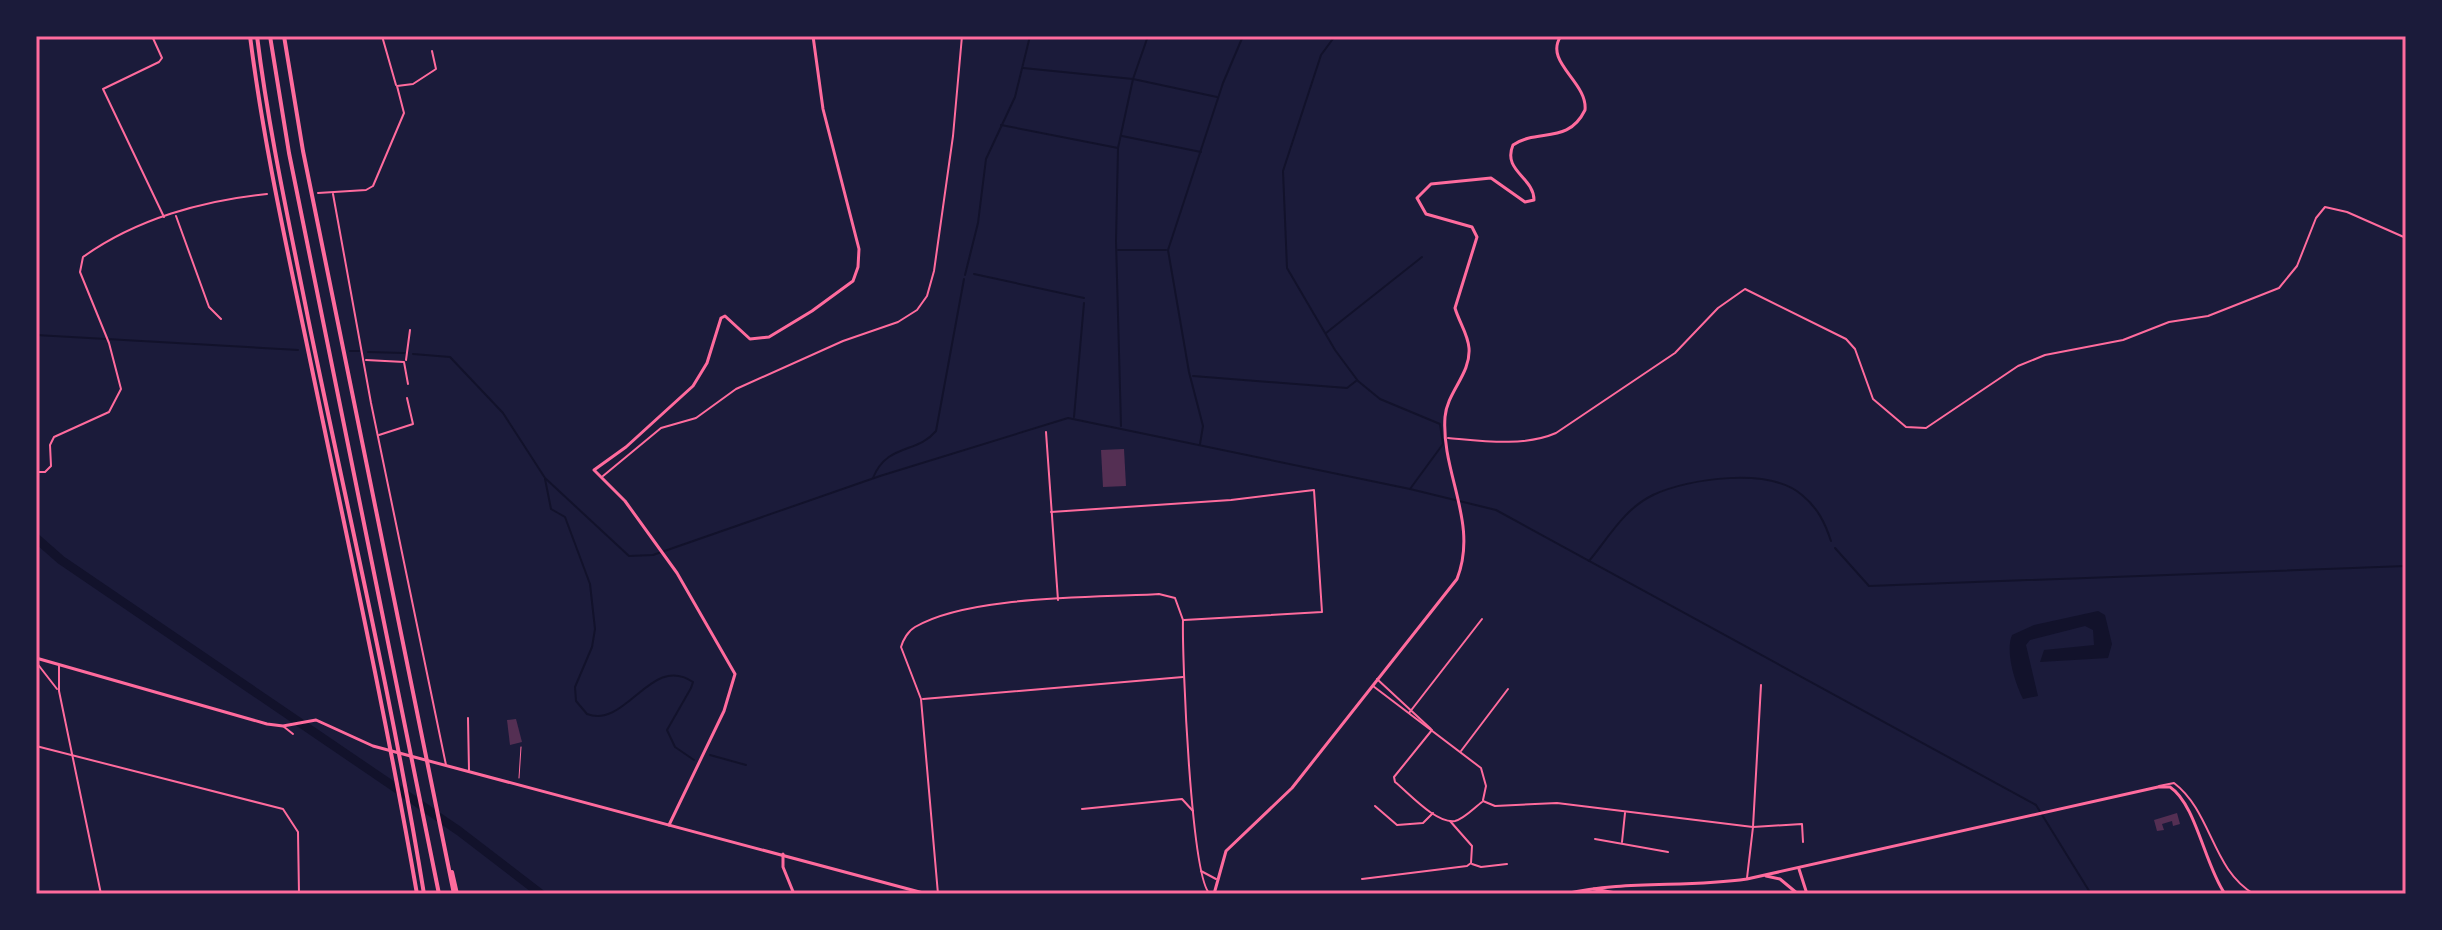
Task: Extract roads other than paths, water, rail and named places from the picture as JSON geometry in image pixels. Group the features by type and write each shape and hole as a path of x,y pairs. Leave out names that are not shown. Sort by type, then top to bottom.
{"highway":[{"path":"250,36 269,159 390,742 417,894"},
{"path":"257,36 276,158 366,604 398,742 424,894"},
{"path":"270,36 295,182 439,894"},
{"path":"284,36 303,151 455,894"},
{"path":"439,824 455,894"}],"main road":[{"path":"669,825 724,711 736,678 730,661 665,557 625,501 594,470 626,447 650,421 693,386 707,363 721,318 725,316 750,339 769,337 834,296 856,274 859,249 823,109 813,36"},
{"path":"1212,894 1226,851 1275,807 1457,579 1466,546 1445,414 1467,367 1470,350 1455,308 1477,237 1472,227 1426,214 1417,198 1431,184 1491,178 1525,202 1534,200 1532,189 1514,169 1510,157 1513,145 1569,131 1583,115 1586,104 1582,92 1557,57 1556,49 1561,36"},
{"path":"36,660 283,726 308,720 328,723 373,746 927,894"},
{"path":"1565,894 1603,885 1708,885 1747,879 2158,787 2170,787 2182,800 2225,894"},
{"path":"783,854 783,867 794,894"},
{"path":"1799,869 1807,894"},
{"path":"1763,875 1780,879 1798,894"},
{"path":"1590,889 1621,894"}],"street":[{"path":"152,36 162,58 159,62 103,89 164,217"},
{"path":"318,193 366,190 379,177 404,113 382,36"},
{"path":"602,477 661,428 703,414 736,389 786,365 898,322 921,305 933,279 942,224 962,36"},
{"path":"397,86 413,84 436,69 432,51"},
{"path":"36,472 45,472 51,466 50,445 54,437 115,405 121,389 109,343 80,272 81,260 111,239 164,217 221,199 267,194"},
{"path":"333,194 378,435 446,765"},
{"path":"1448,438 1496,442 1539,439 1556,433 1675,353 1718,308 1745,289 1846,339 1855,349 1873,399 1906,427 1926,428 2018,366 2045,355 2123,340 2169,322 2208,316 2279,288 2297,266 2316,218 2325,207 2347,212 2406,238"},
{"path":"175,214 209,307 221,319"},
{"path":"404,362 408,358 410,330"},
{"path":"365,360 404,362"},
{"path":"404,362 408,384"},
{"path":"378,435 413,424 407,398"},
{"path":"1046,432 1058,601"},
{"path":"1051,512 1231,500 1314,490 1322,612 1183,620"},
{"path":"938,894 921,699 901,647 903,641 913,628 952,614 1058,601 1159,594 1175,598 1183,620 1194,812 1203,887 1212,894"},
{"path":"1408,714 1482,619"},
{"path":"36,660 59,691"},
{"path":"59,664 59,691 101,894"},
{"path":"921,699 1184,677"},
{"path":"1377,679 1432,730"},
{"path":"1372,685 1481,768 1485,777 1483,801 1459,820 1450,821"},
{"path":"1747,879 1761,685"},
{"path":"1382,692 1386,686"},
{"path":"1461,751 1508,689"},
{"path":"468,718 469,771"},
{"path":"283,726 293,734"},
{"path":"1432,730 1394,777 1433,813 1450,821 1472,846 1471,863"},
{"path":"36,746 283,809 298,832 299,894"},
{"path":"2158,787 2174,783 2183,790 2196,807 2232,875 2254,894"},
{"path":"1082,809 1182,799 1194,812"},
{"path":"1483,801 1495,806 1557,803 1753,827 1802,824 1803,842"},
{"path":"1375,806 1397,825 1423,823 1433,813"},
{"path":"1622,844 1625,812"},
{"path":"1595,839 1668,852"},
{"path":"1362,879 1462,867 1471,863 1481,867 1507,864"},
{"path":"1201,870 1217,880"},
{"path":"1203,887 1215,888"},
{"path":"1415,894 1437,892"}],"waterway":[{"path":"965,275 978,223 986,159 1015,97 1030,36"},
{"path":"1148,36 1133,79 1217,97"},
{"path":"1200,444 1203,426 1189,372 1168,250 1223,83 1243,36"},
{"path":"1335,36 1321,55 1283,171 1287,268 1335,350 1358,381 1380,399 1440,424 1443,444 1410,489 1496,510 2036,805 2091,894"},
{"path":"1001,125 1118,148 1133,79 1023,68"},
{"path":"1122,136 1201,152"},
{"path":"1118,149 1116,241 1121,426"},
{"path":"1118,250 1166,250"},
{"path":"1326,333 1422,257"},
{"path":"974,274 1084,298"},
{"path":"873,478 886,459 920,443 936,431 964,279"},
{"path":"1074,417 1084,303"},
{"path":"36,335 298,350"},
{"path":"350,351 359,351"},
{"path":"368,352 404,353"},
{"path":"413,354 450,357 503,413 545,478 629,556 653,555 880,476 1068,418 1410,489"},
{"path":"1193,376 1347,388 1356,381"},
{"path":"1589,561 1618,524 1653,495 1687,484 1729,478 1750,478 1788,486 1812,505 1831,541"},
{"path":"545,479 551,509 565,517 590,584 595,629 592,647 575,687 576,701 587,714 601,716 615,711 664,677 678,676 693,682 667,730 675,747 694,760"},
{"path":"36,538 61,560 459,831 541,894"},
{"path":"1835,548 1869,586 2406,566"},
{"path":"710,755 746,765"}]}
